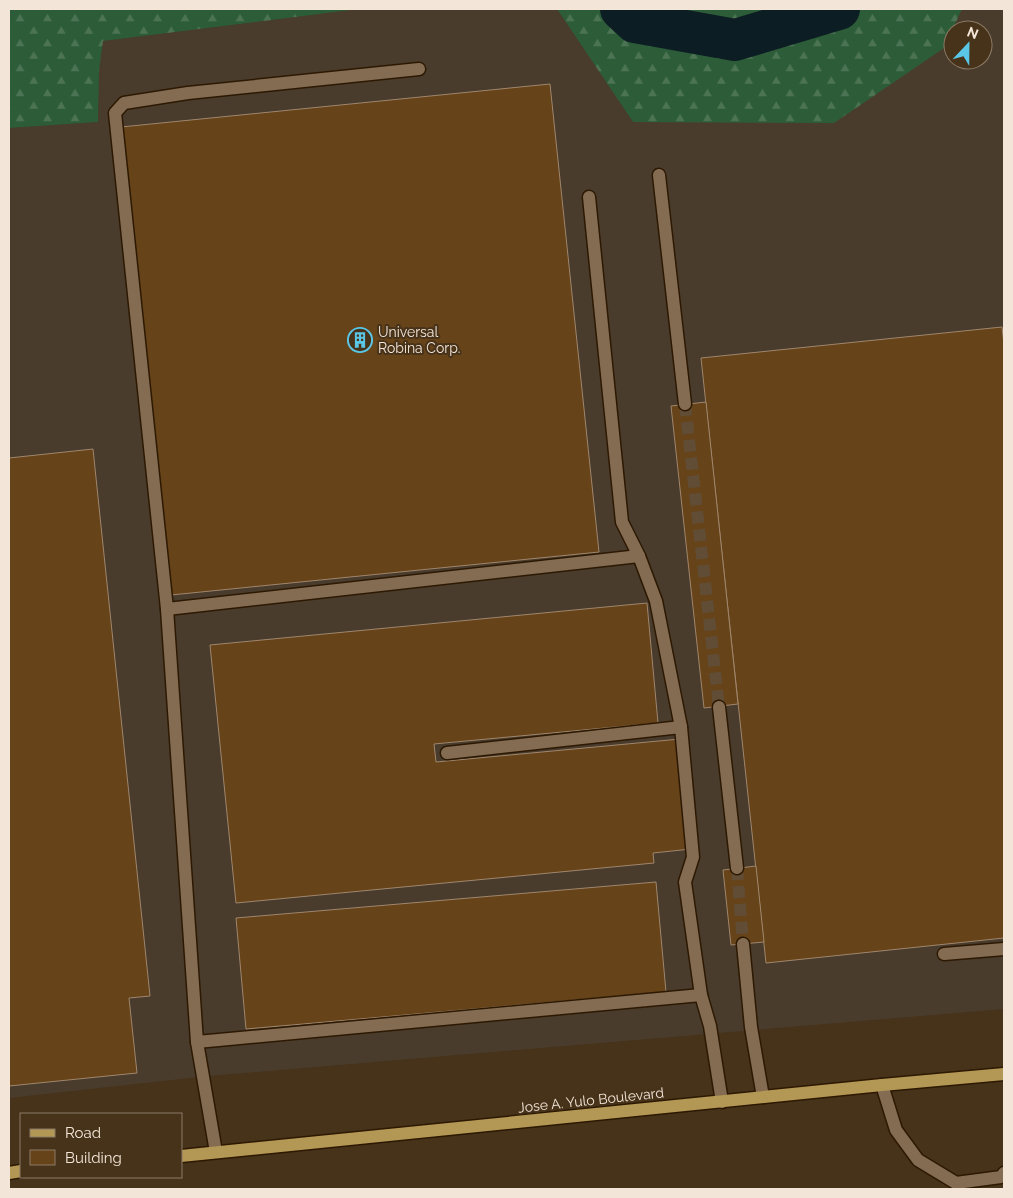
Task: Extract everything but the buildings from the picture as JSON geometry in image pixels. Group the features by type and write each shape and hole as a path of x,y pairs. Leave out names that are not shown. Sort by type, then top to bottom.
{"main road":[{"name":"Jose A. Yulo Boulevard","path":"182,1156 1004,1074"}],"street":[{"path":"216,1152 197,1042 167,609 115,113 124,103 188,93 420,69"},
{"path":"659,175 685,404"},
{"path":"589,197 622,522 639,556 656,601 681,727 693,857 685,882 700,994 710,1026 722,1102"},
{"path":"167,609 639,556"},
{"path":"719,706 737,868"},
{"path":"447,753 681,727"},
{"path":"743,944 750,1028 763,1098"},
{"path":"944,954 1004,949"},
{"path":"197,1042 700,994"},
{"path":"882,1085 896,1130 918,1160 957,1186 1002,1180"}],"shaded area":[{"path":"359,9 557,9 633,122 943,48 943,70 993,70 993,20 957,20 962,9 1004,9 1004,1009 208,1076 9,1098 9,128 98,122 99,71 103,41"}],"green space":[{"path":"9,9 359,9 103,41 99,71 98,122 9,128"},
{"path":"557,9 962,9 957,20 943,20 943,49 834,123 633,122"}],"waterway":[{"path":"621,9 635,22 735,40 839,9"}],"tunnel":[{"path":"685,404 719,707"},
{"path":"737,868 743,944"}],"place":[{"name":"Universal Robina Corp.","path":"360,340"}]}
